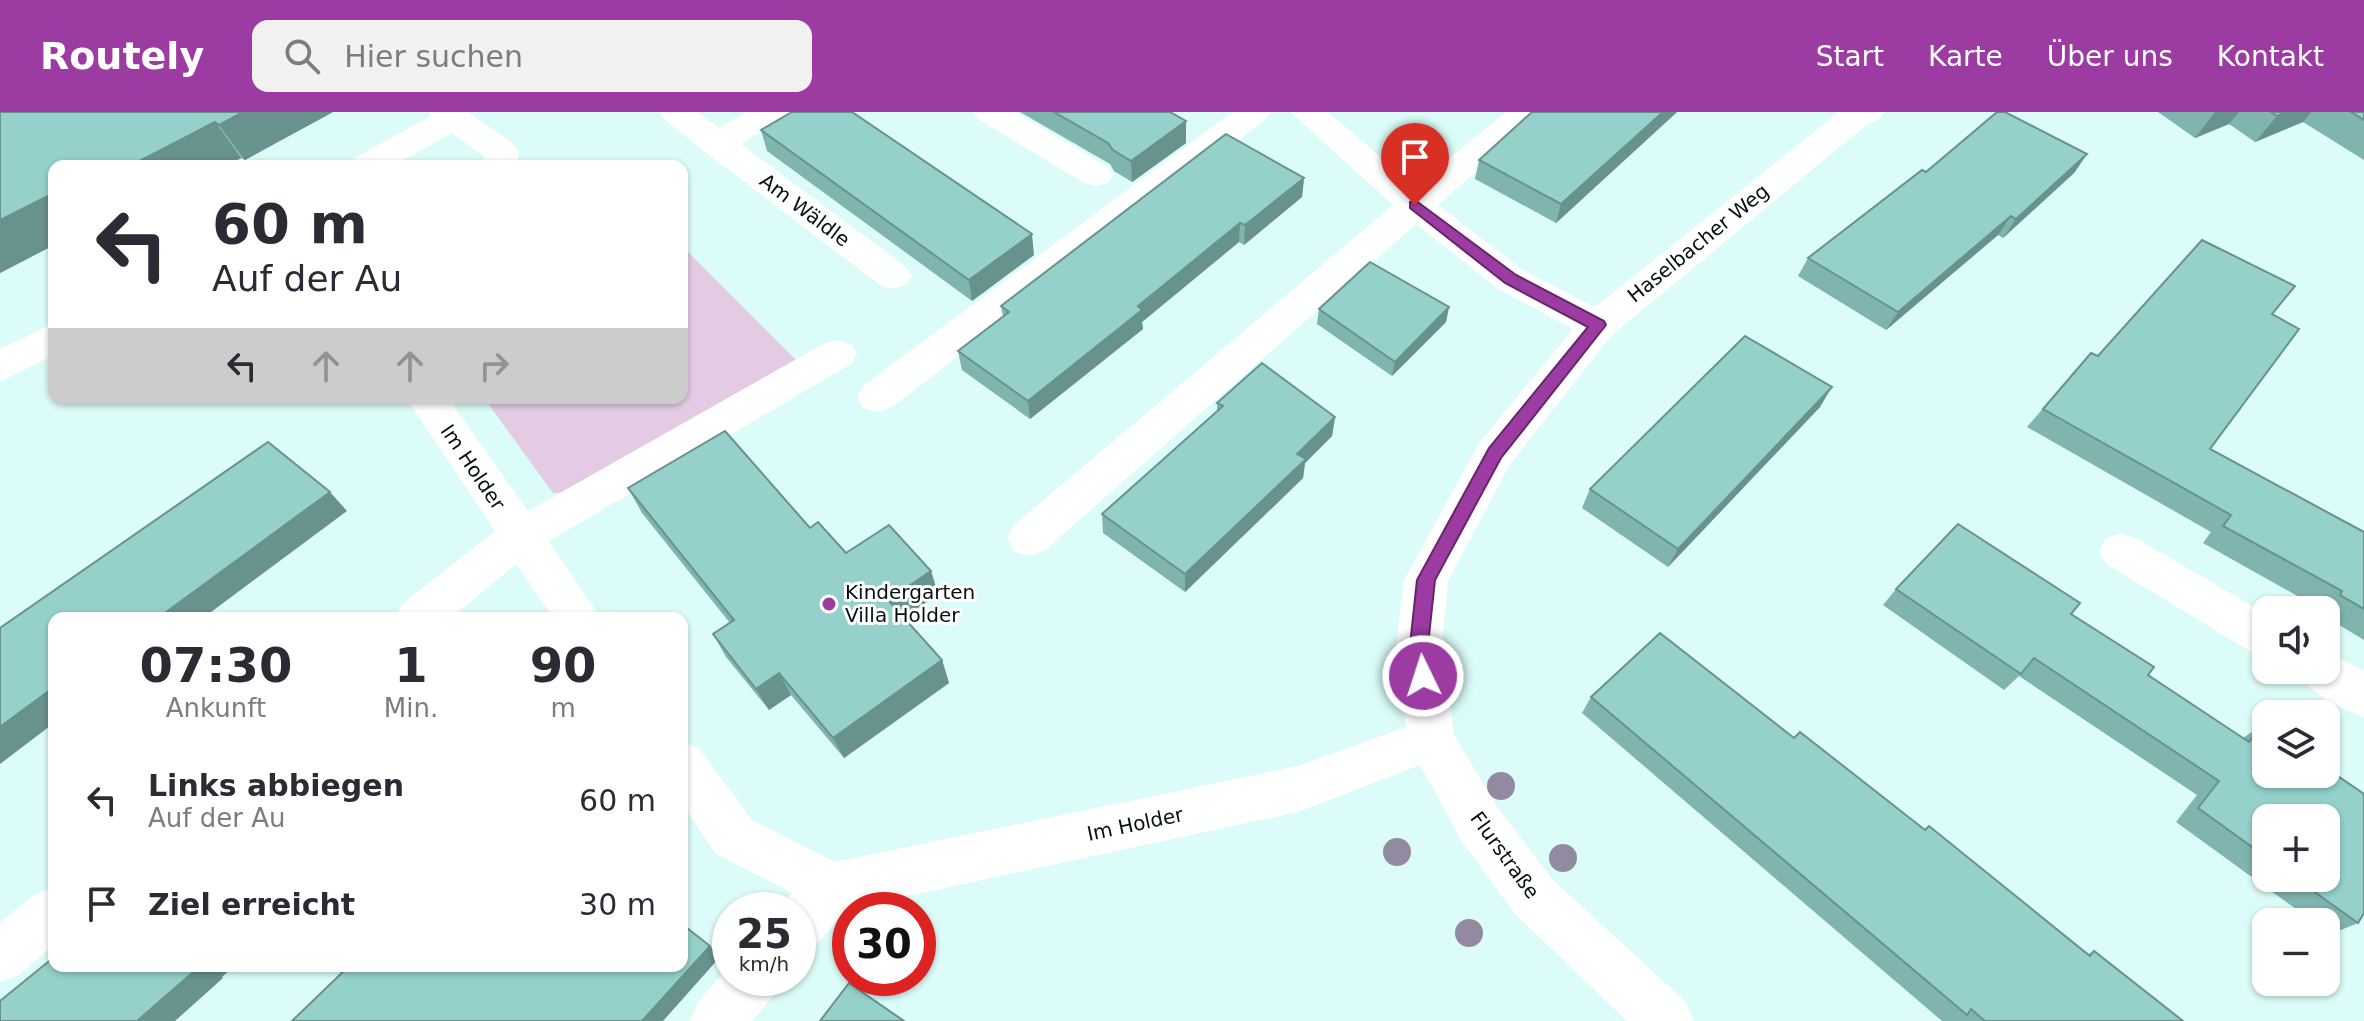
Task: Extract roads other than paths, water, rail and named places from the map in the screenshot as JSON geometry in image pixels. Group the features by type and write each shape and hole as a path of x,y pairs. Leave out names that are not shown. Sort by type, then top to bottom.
{"street":[{"name":"Am Wäldle","path":"676,112 893,276"},
{"path":"717,144 771,112"},
{"path":"990,112 1096,175"},
{"path":"877,397 1254,112"},
{"path":"1307,112 1415,205 1510,279 1598,325"},
{"path":"1029,538 1527,112"},
{"name":"Haselbacher Weg","path":"1431,739 1419,645 1426,580 1495,453 1598,325 1852,114"},
{"path":"376,160 449,115 502,152 501,160"},
{"path":"0,367 48,340"},
{"path":"425,612 520,536 837,354"},
{"name":"Im Holder","path":"430,404 574,612"},
{"path":"2121,551 2252,629"},
{"path":"2340,681 2364,696"},
{"name":"Im Holder","path":"832,887 1298,789 1431,739"},
{"name":"Flurstraße","path":"1431,739 1480,825 1534,897 1667,1021"},
{"path":"688,772 734,837 832,887 816,905"},
{"path":"0,956 48,917"},
{"path":"717,1021 738,996"}],"place":[{"name":"Kindergarten Villa Holder","path":"829,604"}]}
